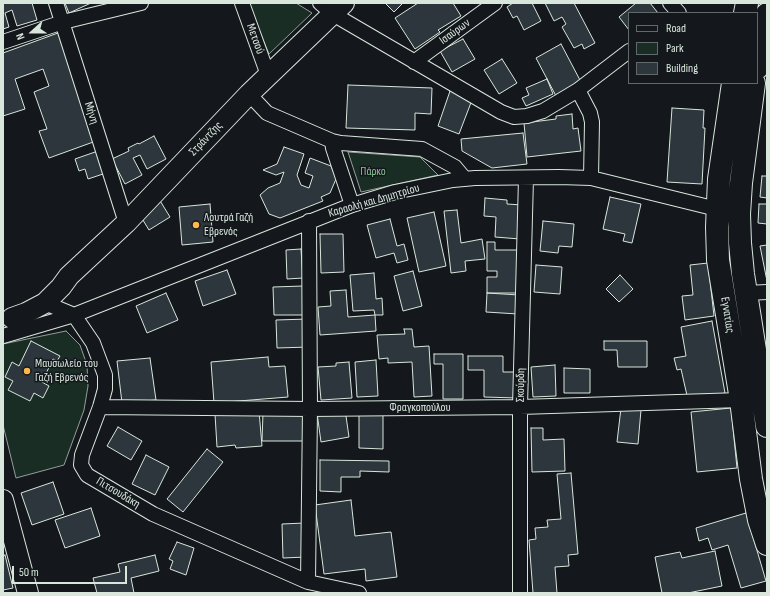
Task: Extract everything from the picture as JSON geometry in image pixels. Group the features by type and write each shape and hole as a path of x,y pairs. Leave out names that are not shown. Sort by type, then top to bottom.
{"highway":[{"path":"761,56 767,14"},
{"name":"Εγνατίας","path":"733,84 719,179 717,209 718,260 741,400 751,479 759,520 767,544"},
{"name":"Εγνατίας","path":"754,84 745,150 739,214 741,259 767,426"}],"street":[{"name":"Μήνη","path":"56,3 126,223"},
{"path":"3,42 63,22 141,3"},
{"name":"Μετσού","path":"242,3 268,74"},
{"name":"Ισαύρων","path":"414,62 495,3"},
{"path":"670,3 678,12"},
{"path":"332,7 414,62 501,112 514,117 527,116 542,110 578,90 628,52"},
{"name":"Στράντζης","path":"8,322 45,303 61,287 69,276 126,223 332,7"},
{"path":"578,90 588,109 592,122 591,178"},
{"path":"249,94 267,113 332,141 422,149 455,167 465,179"},
{"path":"332,141 352,205"},
{"name":"Καραολή και Δημητρίου","path":"3,336 74,315 352,205 413,188 465,179 559,177 591,178 739,214"},
{"name":"Σκούρδη","path":"520,593 520,407 526,178"},
{"path":"308,582 310,409 309,221"},
{"name":"Στράντζης","path":"8,322 19,307 33,295 44,287 69,276"},
{"path":"746,293 767,292"},
{"path":"45,303 74,315"},
{"name":"Πιτσουδάκη","path":"74,315 93,343 105,375 105,389 100,407 82,455 81,465 87,475 152,514 308,582 338,591 359,593"},
{"path":"8,322 30,316 49,323"},
{"name":"Φραγκοπούλου","path":"100,407 310,409 520,407 741,400"},
{"path":"3,500 28,593"}],"green space":[{"path":"248,3 296,3 312,13 269,54"},
{"name":"Πάρκο","path":"348,152 420,157 438,175 361,192"},
{"path":"66,331 80,345 87,365 88,386 84,410 64,465 16,478 3,425 3,344"}],"building":[{"path":"3,3 32,3 37,20 17,26 12,10 5,13 9,27 3,29"},
{"path":"65,3 91,3 69,13"},
{"path":"385,3 403,3 394,12"},
{"path":"418,3 453,3 461,16 438,30 440,32 415,49 395,18"},
{"path":"513,3 532,3 541,21 524,30 517,16 513,18 507,7"},
{"path":"545,3 574,3 595,43 584,49 582,44 574,48 562,27 566,24 562,17 554,21"},
{"path":"636,3 650,3 657,12 628,12 628,29 619,17"},
{"path":"58,33 96,141 49,158 39,131 47,129 34,92 49,86 43,69 15,79 25,109 3,116 3,53"},
{"path":"463,39 475,59 452,72 440,51"},
{"path":"561,44 581,82 556,96 536,58"},
{"path":"502,59 517,83 499,94 484,70"},
{"path":"547,79 553,94 526,106 522,98 529,95 526,88"},
{"path":"348,85 432,88 431,114 415,113 415,130 346,128"},
{"path":"450,91 472,100 459,134 438,126"},
{"path":"672,108 704,110 703,128 705,128 702,184 667,182"},
{"path":"572,114 573,129 578,128 581,151 527,157 524,123 556,119 556,116"},
{"path":"523,133 527,164 492,168 462,151 461,139"},
{"path":"154,136 166,159 147,169 140,155 133,158 142,175 125,184 112,159 129,151 128,148"},
{"path":"284,147 304,154 297,175 301,185 309,188 313,176 305,173 310,158 331,166 336,179 330,193 321,197 323,201 280,218 269,214 260,195 268,188 280,183 284,172 276,175 263,170 277,164"},
{"path":"98,151 106,173 88,179 85,169 79,171 75,159"},
{"path":"762,176 767,176 767,198 760,197"},
{"path":"610,197 641,204 632,243 623,241 625,234 603,229"},
{"path":"485,198 507,200 507,204 522,205 520,239 495,237 496,217 484,216"},
{"path":"159,199 170,217 149,230 138,212"},
{"name":"Λουτρά Γαζή Εβρενός","path":"210,204 213,242 182,245 179,207"},
{"path":"759,204 767,204 767,224 758,223"},
{"path":"457,210 461,243 482,239 485,259 465,261 466,271 451,273 444,211"},
{"path":"434,212 446,266 419,272 407,218"},
{"path":"390,219 397,246 404,244 408,260 397,263 394,253 376,258 367,225"},
{"path":"543,221 574,224 572,247 559,246 558,253 540,251"},
{"path":"320,234 343,234 344,272 321,273"},
{"path":"487,242 495,242 495,250 519,250 519,293 487,293 487,277 497,277 497,271 487,271"},
{"path":"767,245 767,281 760,246"},
{"path":"301,249 303,278 287,279 286,250"},
{"path":"708,263 714,316 685,320 682,296 693,295 690,265"},
{"path":"536,265 562,267 560,294 534,292"},
{"path":"227,270 236,294 203,306 195,281"},
{"path":"413,271 422,306 403,311 394,276"},
{"path":"374,273 376,299 382,298 383,315 375,315 374,310 353,311 350,275"},
{"path":"620,275 633,289 619,302 606,289"},
{"path":"303,286 304,315 274,315 273,287"},
{"path":"346,290 348,317 375,315 376,331 320,335 318,307 331,306 330,291"},
{"path":"166,293 178,320 147,333 136,306"},
{"path":"487,293 519,295 518,314 486,312"},
{"path":"308,319 309,347 277,348 276,320"},
{"path":"712,321 725,393 688,400 681,369 677,370 674,358 686,356 681,327"},
{"path":"404,329 412,329 414,347 429,346 432,396 414,397 412,362 388,363 388,358 379,359 377,335 405,334"},
{"name":"Μαυσωλείο του Γαζή Εβρενός","path":"31,341 60,356 57,361 53,359 42,382 49,386 43,398 34,393 30,401 8,390 13,381 5,377 12,362 19,366"},
{"path":"604,341 647,341 647,367 618,367 617,350 604,350"},
{"path":"434,354 463,354 463,399 443,399 443,364 434,364"},
{"path":"468,356 503,356 503,372 518,372 517,398 484,397 484,370 468,370"},
{"path":"268,357 269,367 285,366 288,397 214,403 211,362"},
{"path":"150,358 156,400 122,403 117,361"},
{"path":"376,360 378,396 357,397 355,362"},
{"path":"349,362 352,398 321,400 318,367 336,366 336,363"},
{"path":"555,365 556,396 533,397 531,367"},
{"path":"564,368 590,369 590,393 564,393"},
{"path":"621,408 641,410 638,444 617,442"},
{"path":"731,408 737,468 697,472 691,412"},
{"path":"345,409 349,437 321,442 317,413"},
{"path":"259,411 262,446 236,448 235,445 217,447 215,414"},
{"path":"263,413 307,413 307,441 262,441"},
{"path":"359,413 383,413 383,449 359,448"},
{"path":"118,427 142,441 131,460 107,446"},
{"path":"531,428 543,428 543,440 564,439 565,471 532,472"},
{"path":"207,449 223,462 183,512 167,499"},
{"path":"146,455 169,467 155,495 132,484"},
{"path":"320,460 389,461 389,472 360,471 360,477 341,477 341,492 320,491"},
{"path":"571,473 578,554 568,555 569,566 555,567 557,593 533,593 529,540 536,539 535,528 548,527 547,520 561,519 557,474"},
{"path":"53,482 64,514 32,525 21,493"},
{"path":"351,500 355,536 391,532 397,577 366,581 365,569 324,574 315,505"},
{"path":"91,508 100,536 65,548 55,520"},
{"path":"746,513 766,581 741,588 728,545 712,550 708,538 699,541 696,528"},
{"path":"305,523 306,557 283,558 282,524"},
{"path":"177,542 194,548 186,575 170,569 173,561 169,559"},
{"path":"715,551 722,586 688,593 662,593 655,557 680,552 682,558"},
{"path":"5,555 13,588 3,590 3,556"},
{"path":"155,555 159,571 131,578 134,593 97,593 93,578 120,572 118,564"}],"place":[{"name":"Λουτρά Γαζή Εβρενός","path":"196,225"},
{"name":"Μαυσωλείο του Γαζή Εβρενός","path":"27,371"}]}
